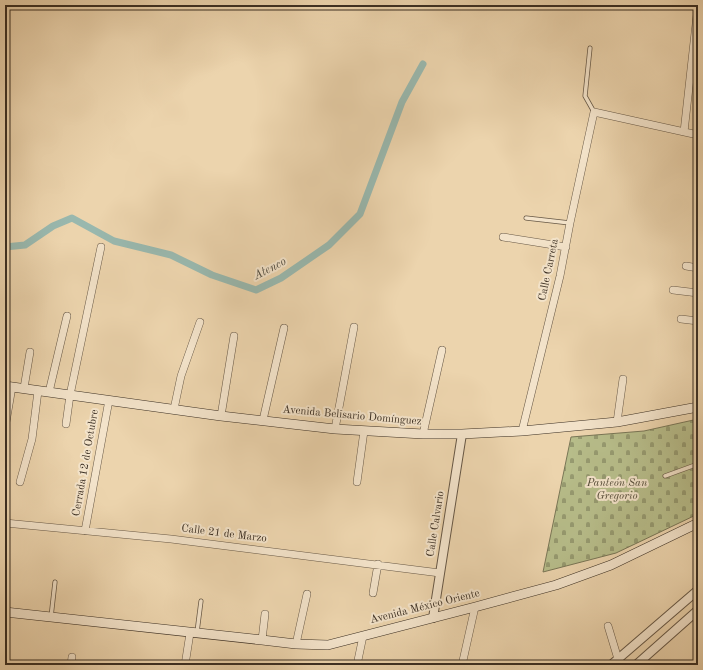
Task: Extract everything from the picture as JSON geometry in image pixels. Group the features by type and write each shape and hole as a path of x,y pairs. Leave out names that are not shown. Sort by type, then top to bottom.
{"main road":[{"name":"Avenida Belisario Domínguez","path":"9,387 221,416 335,429 423,434 522,431 617,422 698,407"},
{"name":"Avenida México Oriente","path":"5,612 296,644 328,645 475,608 556,584 611,565 698,523"}],"street":[{"path":"684,132 698,6"},
{"path":"594,112 698,135"},
{"name":"Calle Carreta","path":"522,431 560,276 594,112"},
{"path":"503,237 566,247"},
{"path":"66,424 70,395 101,247"},
{"path":"686,266 698,268"},
{"path":"673,290 698,293"},
{"path":"49,392 67,316"},
{"path":"681,319 698,321"},
{"path":"174,409 181,376 200,322"},
{"path":"335,429 354,327"},
{"path":"263,420 284,328"},
{"path":"221,416 234,336"},
{"path":"423,434 442,350"},
{"path":"24,388 30,352"},
{"path":"617,422 623,379"},
{"path":"5,428 9,387"},
{"path":"20,482 32,439 38,391"},
{"name":"Cerrada 12 de Octubre","path":"85,531 109,400"},
{"path":"357,482 364,431"},
{"name":"Calle Calvario","path":"433,618 462,434"},
{"name":"Calle 21 de Marzo","path":"5,523 172,539 440,573"},
{"path":"373,593 378,564"},
{"path":"608,626 615,662 698,590"},
{"path":"296,644 307,594"},
{"path":"462,665 475,608"},
{"path":"636,665 698,610"},
{"path":"262,640 266,614"},
{"path":"185,665 193,633"},
{"path":"357,665 363,636"},
{"path":"71,665 72,657"}],"lane":[{"path":"590,48 585,96 594,112"},
{"path":"526,218 570,223"},
{"path":"665,476 698,464"},
{"path":"51,617 55,582"},
{"path":"193,633 200,601"}],"green space":[{"name":"Panteón San Gregorio","path":"698,419 698,514 616,553 543,572 571,437 644,431"}],"waterway":[{"name":"Atenco","path":"5,247 25,245 53,226 72,218 114,241 171,255 212,275 256,290 281,278 329,245 360,214 402,102 423,64"}]}
